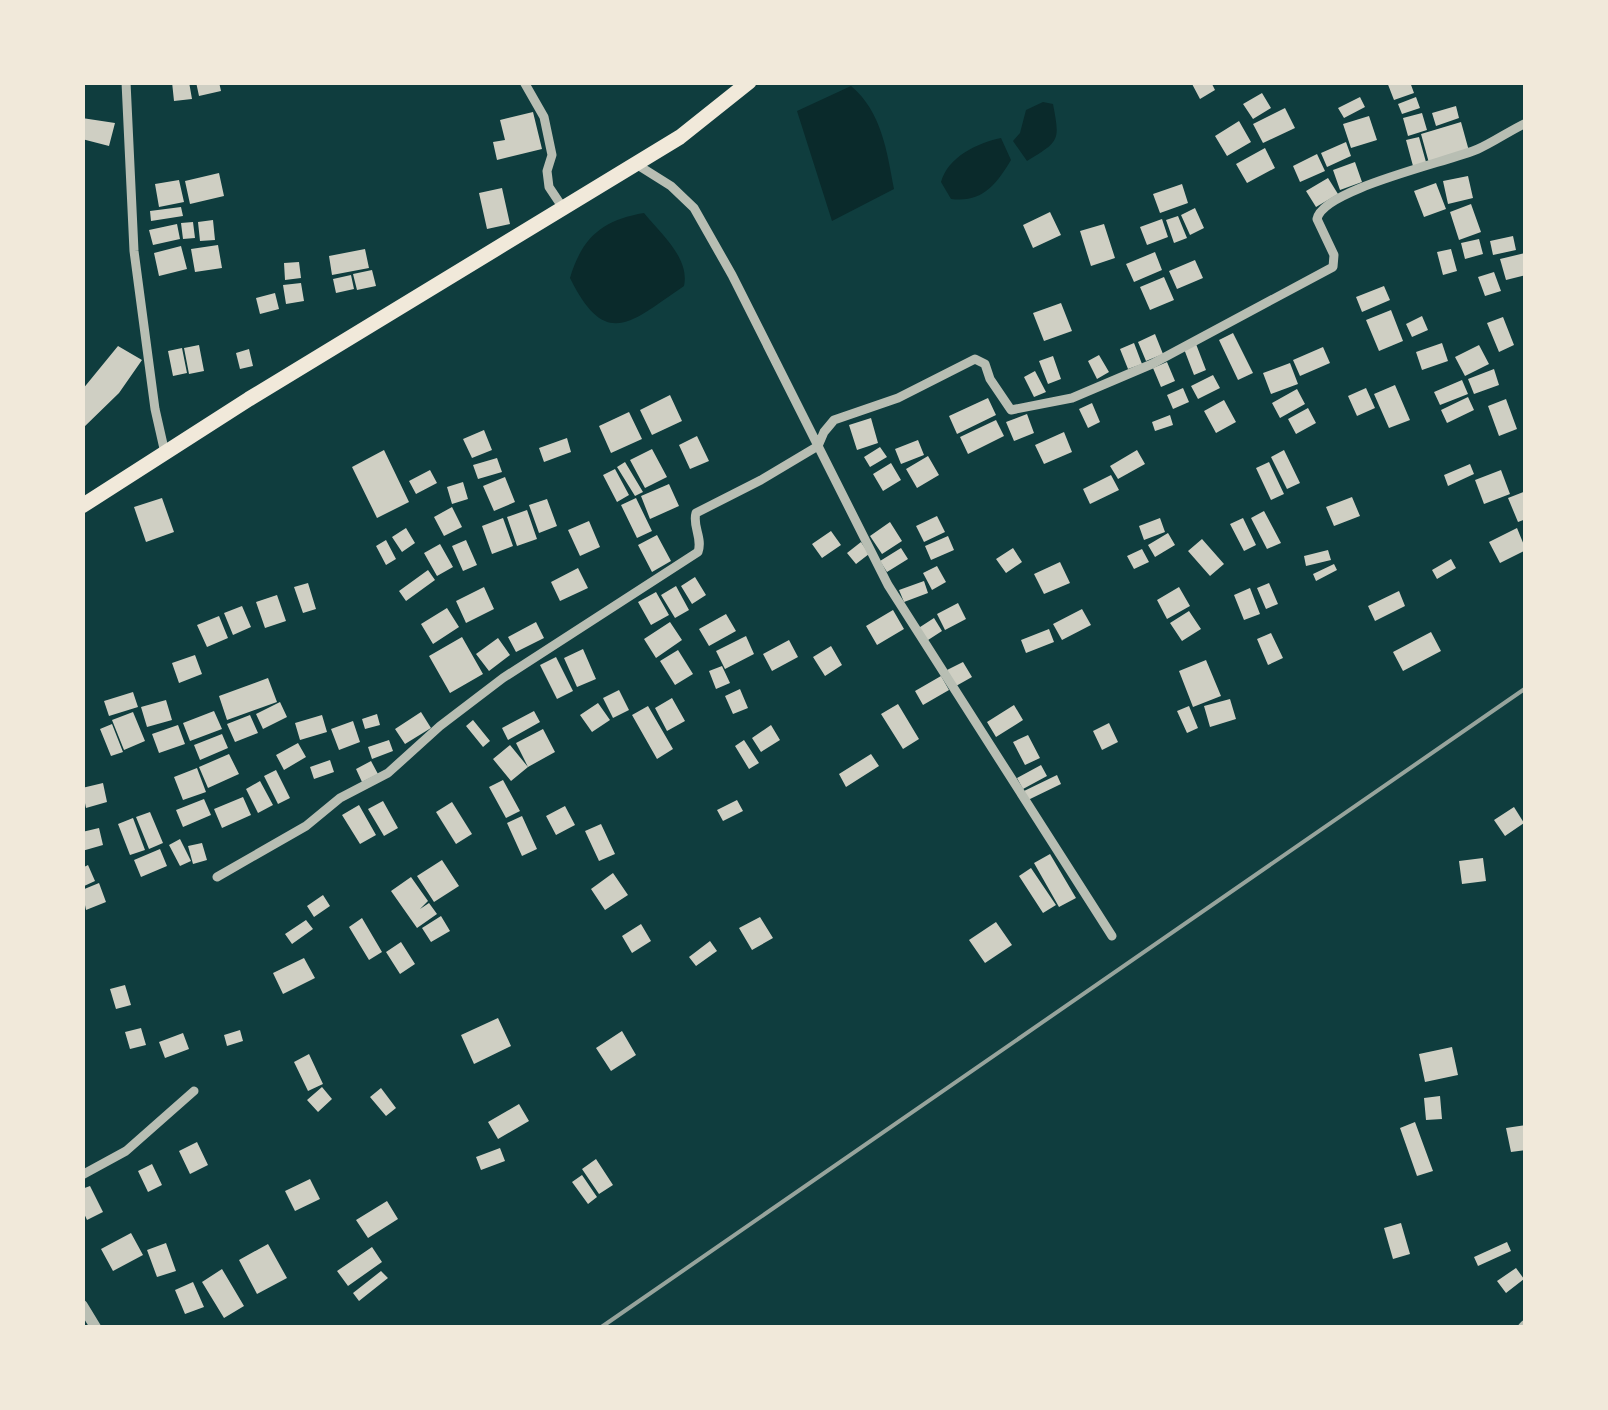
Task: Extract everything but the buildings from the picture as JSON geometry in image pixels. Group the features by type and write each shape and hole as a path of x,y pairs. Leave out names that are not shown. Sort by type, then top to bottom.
{"highway":[{"path":"82,506 680,137 744,84"}],"street":[{"path":"126,82 134,251 154,409 165,453"},
{"path":"524,82 544,116 552,155 547,172 549,187 563,208"},
{"path":"217,878 306,826 340,798 388,773 440,726 503,678 698,552 694,518 700,509 761,480 818,446 834,420 898,398 975,358 985,364 1010,410 1072,398 1152,364 1333,267 1334,255 1317,220 1325,206 1374,183 1479,148 1526,123"},
{"path":"636,164 670,186 694,208 732,275 888,585 1112,936"},
{"path":"82,1175 126,1151 194,1091"},
{"path":"82,1306 96,1328"}],"water":[{"path":"851,86 876,120 894,189 832,221 797,111"},
{"path":"1043,102 1053,104 1057,133 1052,144 1027,161 1013,141 1020,133 1026,110"},
{"path":"1001,138 1011,160 1000,177 980,195 951,199 941,182 950,165 982,143"},
{"path":"644,213 678,256 684,286 634,319 608,322 583,301 570,278 581,252 596,233 617,220"}],"railway":[{"path":"600,1328 1526,688"}]}
